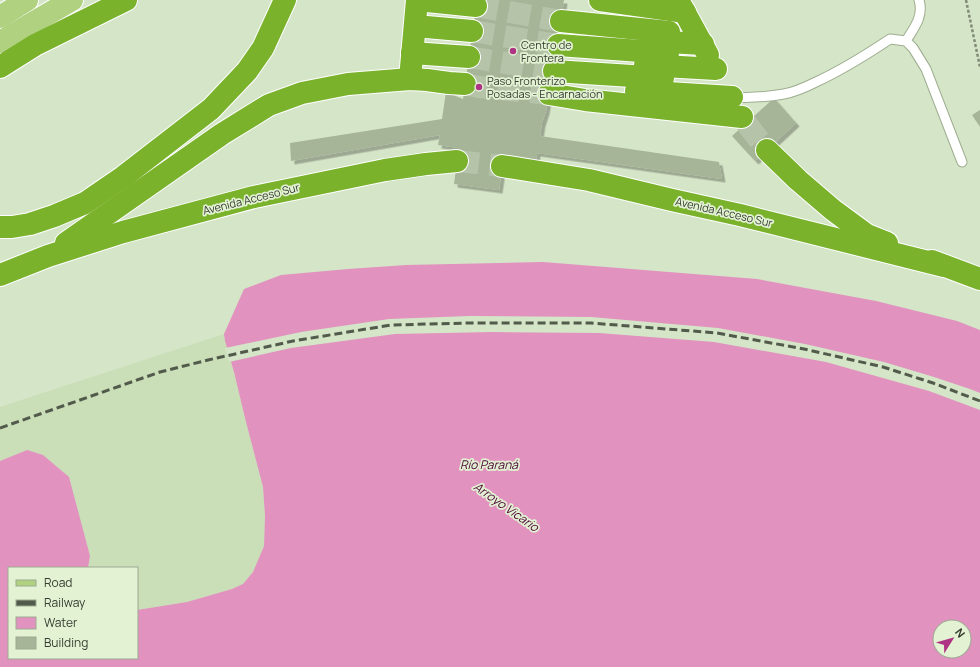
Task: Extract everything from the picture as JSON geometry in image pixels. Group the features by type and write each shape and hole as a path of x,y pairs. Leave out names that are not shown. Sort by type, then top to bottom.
{"highway":[{"path":"0,67 35,46 126,0"},
{"path":"4,225 30,224 85,203 123,177 212,108 247,71 263,48 285,0"},
{"path":"413,45 417,0 470,44"},
{"path":"556,52 585,100 744,120 704,47 600,0"},
{"name":"Avenida Acceso Sur","path":"48,256 222,134 269,105 302,93 348,84 413,45 470,44 449,83 427,80 413,45"},
{"path":"556,52 704,47"},
{"path":"556,52 704,47"},
{"path":"556,52 704,47"},
{"name":"Avenida Acceso Sur","path":"767,150 798,180 833,210 867,235 980,279"},
{"name":"Avenida Acceso Sur","path":"0,274 48,256 123,232 254,197 385,170 457,161"},
{"name":"Avenida Acceso Sur","path":"502,166 589,180 740,215 944,266"}],"main road":[{"path":"0,17 27,0"},
{"path":"0,42 72,0"}],"lane":[{"path":"906,41 919,21 921,6 919,0"},
{"path":"704,47 753,98 785,94 806,87 833,74 866,55 890,38 906,41 913,48 926,69 962,162"}],"path":[{"path":"966,0 980,68"}],"shaded area":[{"path":"224,334 263,487 265,516 264,546 253,572 243,584 232,589 187,602 138,610 138,567 88,567 90,556 27,450 0,461 0,407"}],"water":[{"name":"Río Paraná","path":"543,262 757,279 876,301 957,321 980,330 980,667 0,667 0,461 27,450 43,455 69,477 90,556 88,567 8,567 8,659 138,659 138,610 187,602 232,589 243,584 253,572 264,546 265,516 263,487 224,334 244,289 281,275 406,265"}],"pier":[{"path":"469,316 591,317 718,328 805,344 884,362 970,389 980,393 980,410 929,391 826,362 714,342 599,333 492,332 395,334 291,348 229,362 225,348 301,332 389,319"}],"building":[{"path":"477,0 564,0 554,71 540,136 719,162 722,179 537,153 536,161 504,156 499,190 454,184 459,148 438,145 440,135 291,161 290,143 442,119 446,92 463,99"},
{"path":"774,98 796,123 755,161 732,136"},
{"path":"980,110 980,127 972,115"}],"tunnel":[{"path":"476,6 561,21"},
{"path":"472,31 558,45"},
{"path":"469,57 554,71"},
{"path":"465,84 479,87 549,94"},
{"path":"746,123 767,150"},
{"path":"457,161 502,166"}],"railway":[{"path":"0,428 160,372 293,341 391,325 470,323 591,323 717,333 804,349 883,367 933,383 980,401"}],"place":[{"name":"Centro de Frontera","path":"513,51"},
{"name":"Paso Fronterizo Posadas - Encarnación","path":"479,87"}],"water label":[{"name":"Arroyo Vicario","path":"506,507"}]}
